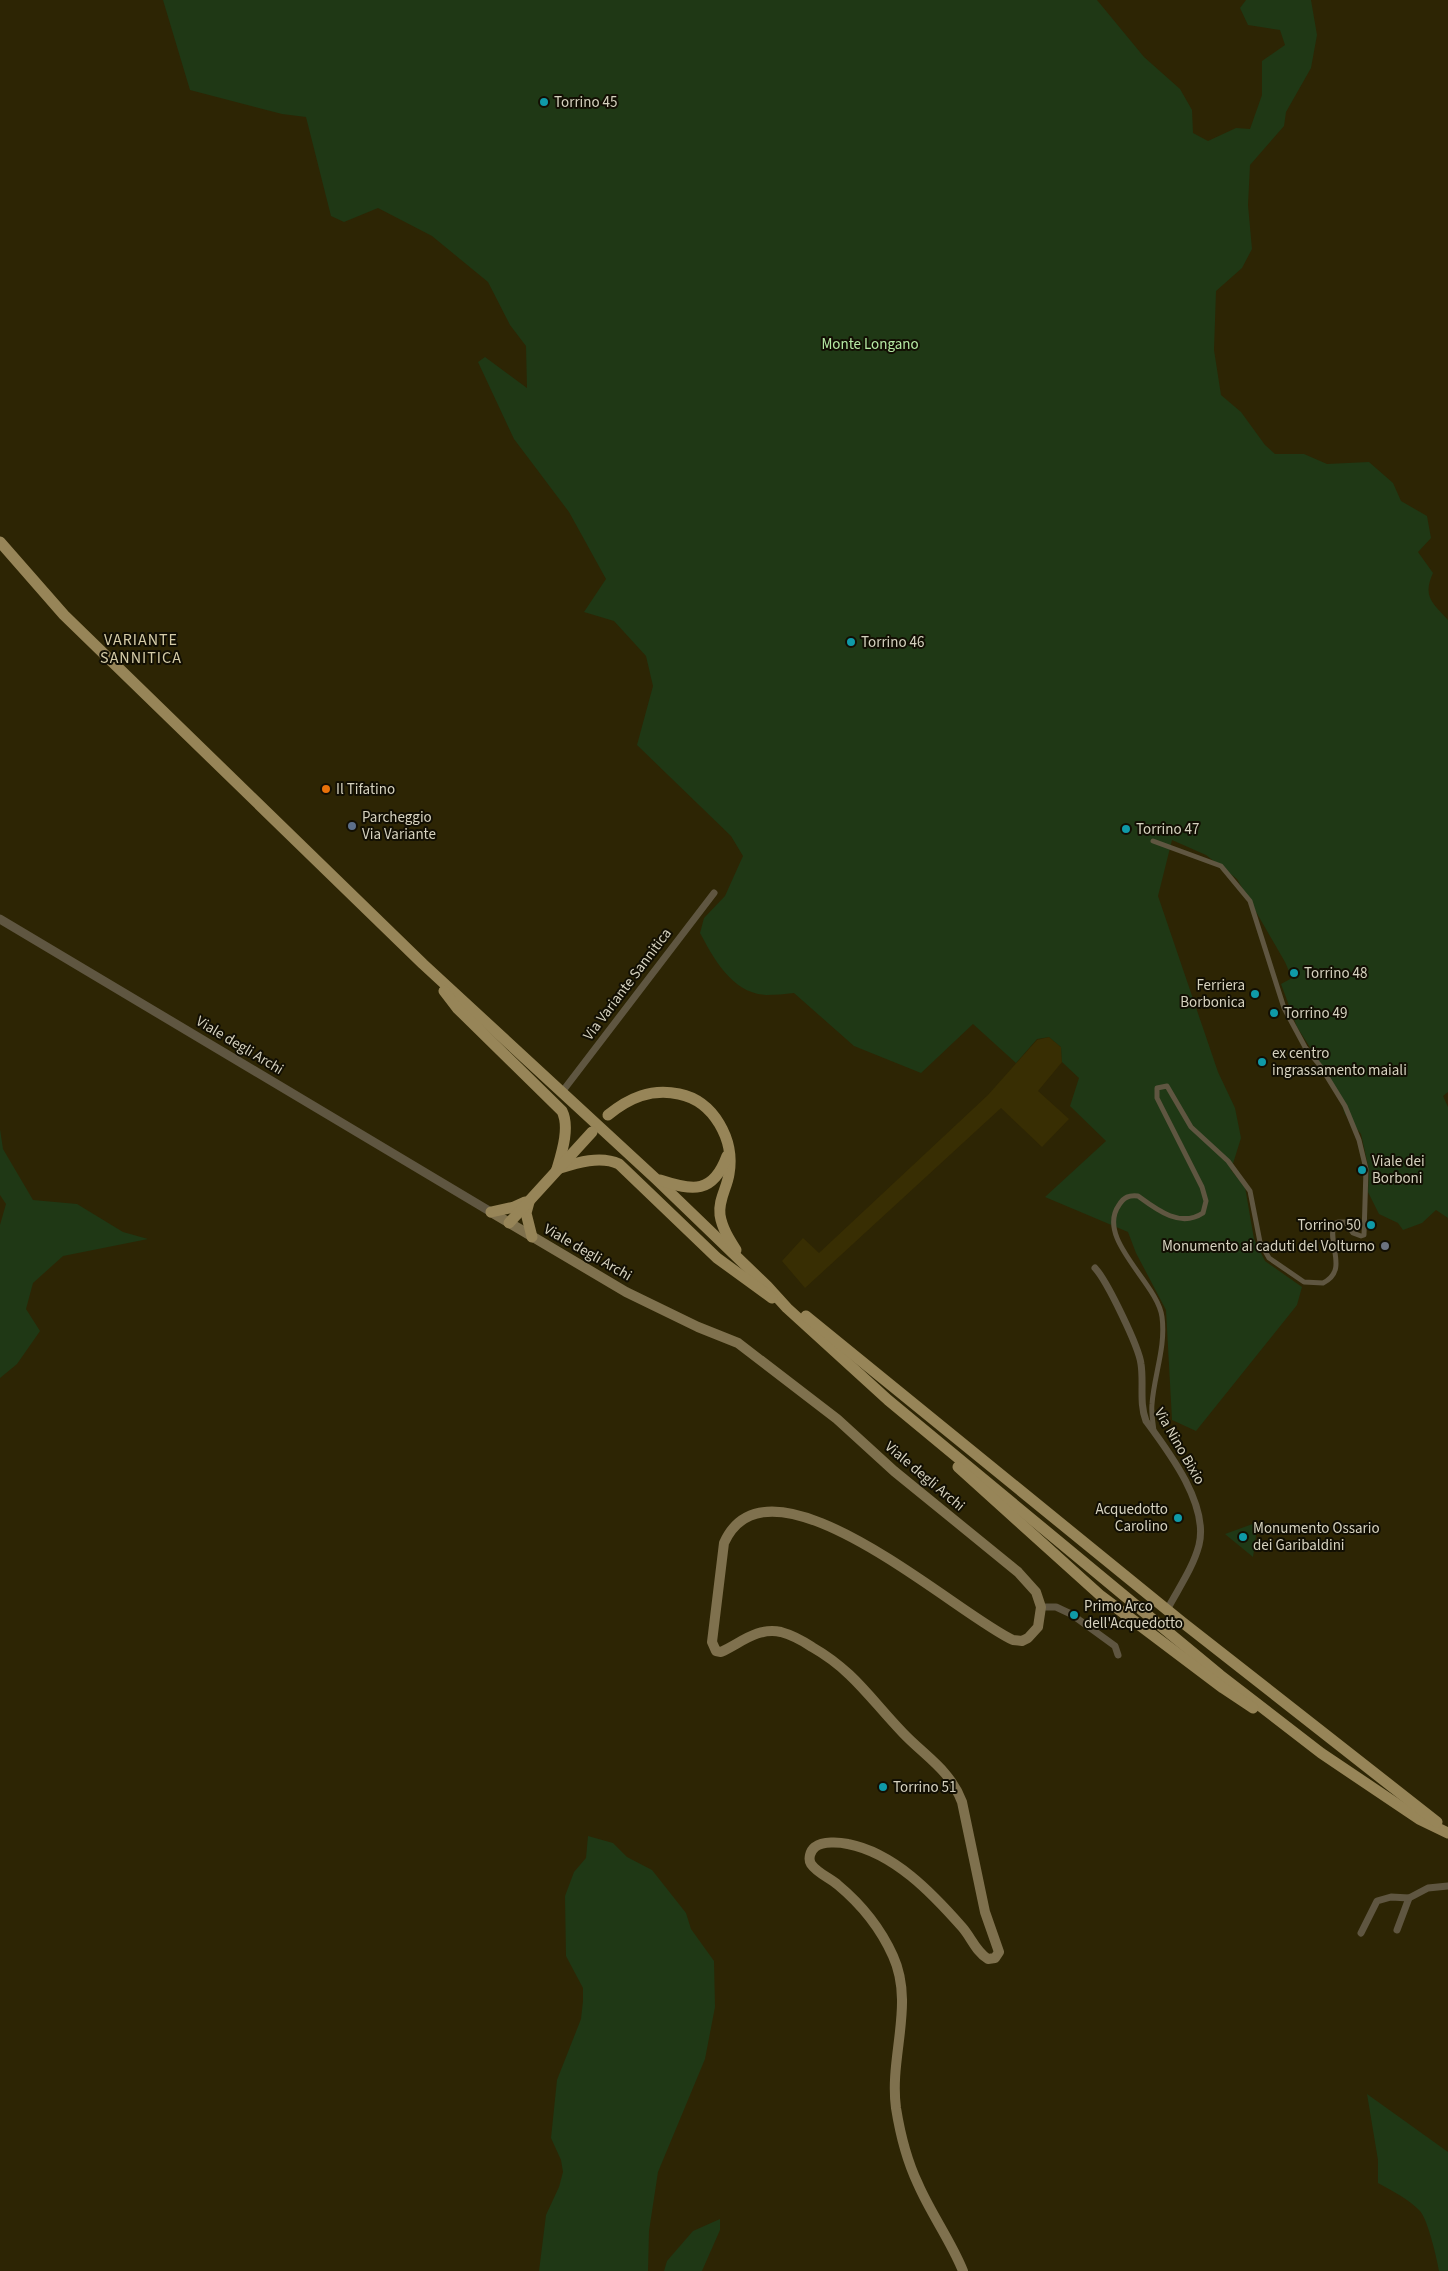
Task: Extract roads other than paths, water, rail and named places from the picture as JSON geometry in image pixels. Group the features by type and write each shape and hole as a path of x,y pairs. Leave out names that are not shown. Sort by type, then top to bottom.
{"main road":[{"path":"0,542 64,614 423,964 656,1179 768,1286 1166,1610 1448,1832"},
{"path":"423,964 457,1008 562,1111 565,1120 562,1153 557,1168"},
{"path":"608,1115 618,1107 645,1094 681,1094 699,1103 714,1116 724,1131 729,1151 730,1174 721,1199 720,1216 725,1231 743,1262"},
{"path":"509,1223 557,1168 592,1132"},
{"path":"656,1179 684,1188 702,1186 716,1178 729,1151"},
{"path":"557,1168 609,1159 619,1164 717,1258 787,1308 888,1400 1220,1675 1321,1753 1419,1819 1448,1832"},
{"path":"491,1212 514,1208 529,1200"},
{"path":"529,1200 526,1213 532,1237"},
{"name":"Viale degli Archi","path":"491,1212 626,1292 698,1327 738,1343 764,1361 1018,1572 1036,1592 1041,1607"},
{"path":"768,1286 787,1308"},
{"path":"963,2271 917,2183 900,2128 895,2084 902,2000 900,1976 884,1937 869,1914 842,1888 818,1871 811,1863 810,1857 811,1852 819,1845 839,1842 864,1848 881,1855 936,1900 963,1928 982,1956 988,1959 994,1958 999,1952 998,1945 985,1912 962,1802 951,1778 902,1732 871,1694 847,1670 826,1655 788,1634 774,1632 756,1633 721,1652 716,1651 712,1642 724,1543 728,1533 737,1523 751,1514 768,1511 802,1516 844,1533 898,1564 994,1630 1013,1640 1022,1641 1034,1632 1041,1618 1041,1607"}],"street":[{"path":"1153,841 1221,866 1250,901 1284,1008 1305,1048 1321,1067 1345,1106 1358,1140 1366,1169 1364,1235 1361,1236 1353,1232 1345,1222 1334,1224 1333,1240 1337,1266 1334,1274 1323,1283 1304,1282 1269,1258 1260,1242 1253,1196 1240,1174 1191,1127 1167,1086 1157,1088 1157,1098 1202,1187 1206,1201 1203,1213 1196,1218 1185,1219 1169,1217 1138,1196 1133,1196 1122,1200 1114,1215 1113,1225 1118,1239 1157,1298 1162,1316 1162,1346 1152,1404 1154,1431"},
{"name":"Via Variante Sannitica","path":"562,1092 714,893"},
{"name":"Viale degli Archi","path":"0,918 491,1212"},
{"name":"Via Nino Bixio","path":"1094,1268 1118,1309 1141,1363 1143,1412 1195,1501 1201,1519 1201,1536 1196,1556 1166,1610"},
{"path":"1041,1607 1056,1607 1070,1614 1115,1646 1118,1655"},
{"path":"1361,1933 1377,1901 1391,1898 1409,1898 1428,1888 1448,1886"},
{"path":"1397,1930 1409,1898"}],"place":[{"name":"Torrino 45","path":"544,102"},
{"name":"Torrino 46","path":"851,642"},
{"name":"Il Tifatino","path":"326,789"},
{"name":"Parcheggio Via Variante","path":"352,826"},
{"name":"Torrino 47","path":"1126,829"},
{"name":"Torrino 48","path":"1294,973"},
{"name":"Ferriera Borbonica","path":"1255,994"},
{"name":"Torrino 49","path":"1274,1013"},
{"name":"ex centro ingrassamento maiali","path":"1262,1062"},
{"name":"Viale dei Borboni","path":"1362,1170"},
{"name":"Torrino 50","path":"1371,1225"},
{"name":"Monumento ai caduti del Volturno","path":"1385,1246"},
{"name":"Acquedotto Carolino","path":"1178,1518"},
{"name":"Monumento Ossario dei Garibaldini","path":"1243,1537"},
{"name":"Primo Arco dell'Acquedotto","path":"1074,1615"},
{"name":"Torrino 51","path":"883,1787"}],"district":[{"name":"VARIANTE SANNITICA","path":"141,648"}],"park label":[{"name":"Monte Longano","path":"870,344"}]}
